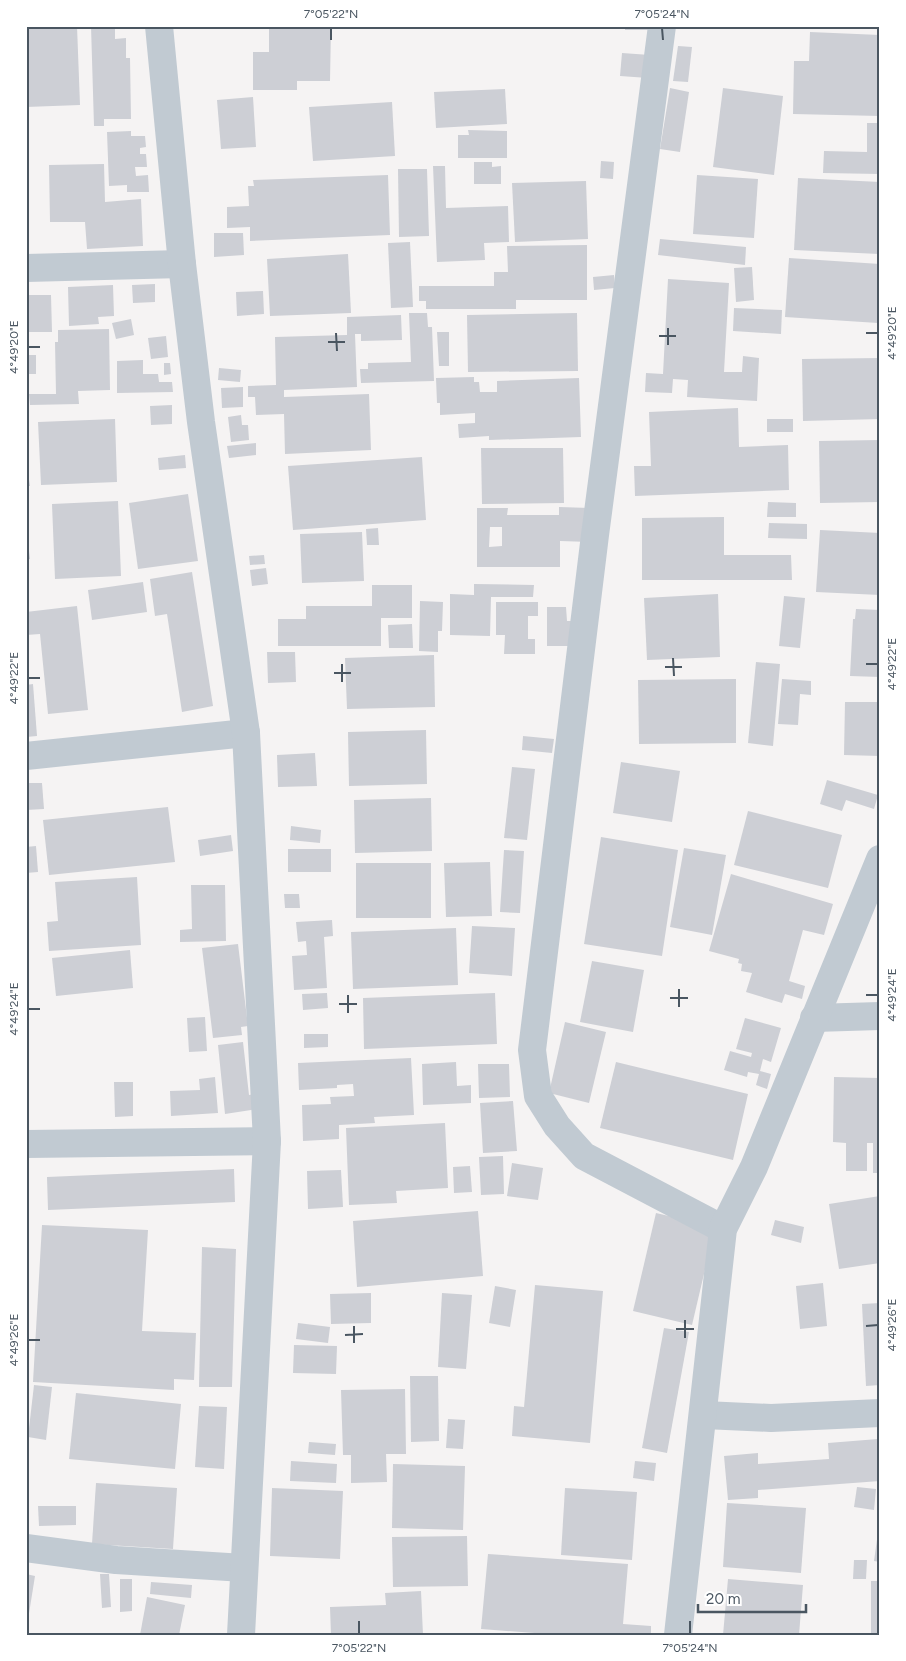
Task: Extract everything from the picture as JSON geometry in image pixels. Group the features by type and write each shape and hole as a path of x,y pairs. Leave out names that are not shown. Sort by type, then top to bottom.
{"street":[{"path":"160,26 182,264 201,422 246,732 267,1141 241,1635"},
{"path":"662,26 599,506 532,1050 538,1096 557,1126 584,1156 723,1229"},
{"path":"26,268 182,264"},
{"path":"26,756 246,732"},
{"path":"678,1635 704,1415 723,1229 754,1168 880,859"},
{"path":"814,1018 880,1016"},
{"path":"26,1144 267,1141"},
{"path":"704,1415 771,1418 880,1413"},
{"path":"26,1548 116,1560 244,1568"}],"building":[{"path":"26,26 77,26 80,105 26,107"},
{"path":"91,26 115,26 115,39 126,38 126,58 130,58 131,119 104,119 104,126 94,126"},
{"path":"269,26 331,26 330,81 297,81 297,90 253,90 253,52 269,52"},
{"path":"625,26 652,26 652,30 625,30"},
{"path":"810,32 880,35 880,116 793,114 794,61 809,61"},
{"path":"678,46 692,47 688,82 673,81"},
{"path":"622,53 650,55 648,78 620,76"},
{"path":"670,88 689,92 680,152 660,149"},
{"path":"723,88 783,96 774,175 713,167"},
{"path":"505,89 507,124 436,128 434,92"},
{"path":"253,97 256,147 221,149 217,100"},
{"path":"392,102 395,156 313,161 309,107"},
{"path":"867,123 880,123 880,174 823,173 824,151 867,152"},
{"path":"468,130 507,131 507,158 458,158 458,135 469,135"},
{"path":"131,131 131,136 145,136 146,147 140,148 140,154 146,154 147,167 135,167 136,176 148,175 149,192 127,192 127,185 109,186 107,132"},
{"path":"601,161 614,162 613,179 600,178"},
{"path":"474,162 492,162 492,167 501,166 501,184 474,184"},
{"path":"104,164 105,202 141,199 143,246 87,249 85,222 50,222 49,165"},
{"path":"433,166 445,166 446,208 508,206 509,242 484,243 485,260 437,262"},
{"path":"398,169 427,169 429,236 399,237"},
{"path":"388,175 390,235 250,241 250,227 227,228 227,207 249,206 248,186 254,186 253,180"},
{"path":"697,175 758,179 754,238 693,234"},
{"path":"798,178 880,182 879,254 794,250"},
{"path":"586,181 588,239 515,242 512,183"},
{"path":"214,233 243,233 244,255 214,257"},
{"path":"660,239 746,247 745,265 658,255"},
{"path":"410,242 413,307 391,308 388,243"},
{"path":"587,245 587,300 516,300 516,309 426,309 426,301 419,301 419,286 494,286 494,272 508,272 507,246"},
{"path":"348,254 351,313 270,316 267,259"},
{"path":"789,258 880,264 878,323 785,317"},
{"path":"752,267 754,300 736,302 734,268"},
{"path":"614,275 615,288 594,290 593,277"},
{"path":"668,279 729,283 724,372 742,372 743,356 759,358 757,401 687,397 688,380 673,379 672,393 645,392 646,373 663,374"},
{"path":"155,284 155,302 133,303 132,285"},
{"path":"113,285 114,316 98,317 99,324 69,326 68,287"},
{"path":"263,291 264,314 237,316 236,292"},
{"path":"26,295 51,295 52,332 26,332"},
{"path":"734,308 782,310 781,334 733,331"},
{"path":"409,313 427,313 428,327 432,327 434,381 361,383 360,369 368,369 368,363 411,362"},
{"path":"577,313 578,371 468,372 467,315"},
{"path":"401,315 402,340 361,341 361,334 355,334 357,387 284,390 284,397 369,394 371,450 285,454 284,414 256,415 255,397 248,397 248,386 276,385 275,337 347,335 347,317"},
{"path":"131,319 134,335 116,339 112,323"},
{"path":"109,329 110,390 78,391 79,404 30,405 29,394 56,394 55,342 58,342 58,330"},
{"path":"437,332 449,332 449,366 439,366"},
{"path":"166,336 168,357 151,359 148,338"},
{"path":"26,348 29,349 28,355 36,355 36,374 26,374"},
{"path":"880,358 880,419 803,421 802,359"},
{"path":"143,360 143,374 158,374 159,382 172,382 173,392 117,393 117,361"},
{"path":"164,363 170,363 171,374 164,375"},
{"path":"219,368 241,370 240,382 218,380"},
{"path":"474,377 474,382 479,382 480,392 497,392 497,381 579,378 581,437 489,440 489,436 459,438 458,424 475,423 475,413 440,415 440,403 437,403 436,378"},
{"path":"243,387 243,407 222,408 221,388"},
{"path":"172,405 172,424 151,425 150,406"},
{"path":"738,408 739,447 788,445 789,490 635,496 634,466 651,466 649,412"},
{"path":"241,415 242,425 248,425 249,440 231,442 228,417"},
{"path":"115,419 117,482 41,485 38,422"},
{"path":"767,419 793,419 793,432 767,432"},
{"path":"880,440 880,502 820,503 819,441"},
{"path":"256,443 256,455 229,458 227,446"},
{"path":"481,448 563,448 564,503 482,504"},
{"path":"185,455 186,468 159,470 158,458"},
{"path":"422,457 426,520 293,530 288,466"},
{"path":"26,461 30,486 26,486"},
{"path":"188,494 198,561 138,569 129,503"},
{"path":"118,501 121,576 55,579 52,504"},
{"path":"768,502 796,503 796,517 767,517"},
{"path":"559,507 590,508 590,542 560,541 560,567 477,567 477,508 508,508 507,515 559,515","holes":["490,527 502,527 502,546 489,547"]},
{"path":"724,517 724,555 791,555 792,580 642,580 642,518"},
{"path":"769,523 807,524 807,539 768,538"},
{"path":"26,527 30,559 26,560"},
{"path":"378,528 379,545 367,545 366,529"},
{"path":"820,530 880,533 880,595 816,592"},
{"path":"362,532 364,581 302,583 300,534"},
{"path":"264,555 265,564 250,565 249,556"},
{"path":"266,568 268,584 252,586 250,570"},
{"path":"192,572 213,706 182,712 167,614 155,616 150,579"},
{"path":"143,582 147,612 92,620 88,590"},
{"path":"474,584 534,585 533,597 491,597 490,636 450,635 450,594 474,595"},
{"path":"372,585 412,585 412,618 381,618 381,646 278,646 278,619 306,619 306,606 372,606"},
{"path":"718,594 720,657 647,660 644,598"},
{"path":"784,596 805,598 800,648 779,646"},
{"path":"420,601 443,602 442,631 438,631 438,652 419,651"},
{"path":"496,602 538,602 538,616 528,616 528,639 535,639 535,654 504,654 505,635 496,635"},
{"path":"77,606 88,710 48,714 40,634 26,635 26,612"},
{"path":"547,607 566,607 567,621 576,621 576,646 547,646"},
{"path":"856,609 880,610 880,677 850,676 853,619 855,619"},
{"path":"412,624 413,648 389,648 388,625"},
{"path":"267,652 295,652 296,682 268,683"},
{"path":"434,655 435,707 347,709 345,658"},
{"path":"756,662 780,664 773,746 748,743"},
{"path":"736,679 736,743 639,744 638,680"},
{"path":"782,679 811,681 811,695 800,694 798,725 778,724"},
{"path":"33,684 37,736 26,737 26,685"},
{"path":"845,702 880,702 880,756 844,755"},
{"path":"426,730 427,784 349,786 348,732"},
{"path":"523,736 554,739 552,753 522,750"},
{"path":"315,753 317,786 278,787 277,755"},
{"path":"621,762 680,771 672,822 613,813"},
{"path":"512,767 535,769 527,840 504,838"},
{"path":"827,780 878,795 874,809 846,800 842,811 820,804"},
{"path":"26,783 42,783 44,809 26,810"},
{"path":"431,798 432,851 355,853 354,800"},
{"path":"168,807 175,862 49,875 43,820"},
{"path":"748,811 842,835 828,888 734,865"},
{"path":"291,826 321,830 320,843 290,840"},
{"path":"231,835 233,851 200,856 198,840"},
{"path":"601,837 678,850 662,956 584,944"},
{"path":"36,846 38,872 26,873 26,847"},
{"path":"684,848 726,855 712,935 670,927"},
{"path":"288,849 331,849 331,872 288,872"},
{"path":"504,850 524,851 520,913 500,912"},
{"path":"490,862 492,916 446,917 444,863"},
{"path":"356,863 431,863 431,918 356,918"},
{"path":"731,874 833,904 824,935 803,930 789,981 805,986 802,999 785,994 782,1003 746,992 752,973 741,971 742,964 738,963 739,959 709,951"},
{"path":"137,877 141,945 49,951 47,922 58,921 55,882"},
{"path":"191,885 225,885 226,941 180,942 180,930 192,929"},
{"path":"284,894 299,894 300,908 285,908"},
{"path":"332,920 333,936 324,937 327,988 294,990 292,956 307,955 306,941 298,942 296,922"},
{"path":"472,926 515,928 512,976 469,973"},
{"path":"456,928 458,985 353,989 351,932"},
{"path":"238,944 248,1026 241,1027 242,1035 213,1038 202,948"},
{"path":"130,950 133,988 56,996 52,958"},
{"path":"592,961 644,970 633,1032 580,1022"},
{"path":"327,993 328,1008 303,1010 302,994"},
{"path":"495,993 497,1044 364,1049 363,998"},
{"path":"205,1017 207,1051 189,1052 187,1018"},
{"path":"745,1018 781,1028 771,1062 763,1059 760,1071 771,1074 767,1089 756,1085 759,1074 748,1072 747,1077 724,1070 730,1051 751,1057 752,1053 736,1049"},
{"path":"565,1022 606,1032 589,1103 549,1093"},
{"path":"304,1034 328,1034 328,1047 304,1048"},
{"path":"243,1042 249,1095 256,1094 258,1109 225,1114 218,1045"},
{"path":"411,1058 414,1115 374,1117 375,1123 339,1125 339,1139 303,1141 302,1105 331,1104 330,1097 354,1096 353,1084 337,1085 337,1088 299,1090 298,1063"},
{"path":"456,1062 457,1086 471,1085 471,1103 423,1105 422,1064"},
{"path":"616,1062 748,1094 733,1160 600,1128"},
{"path":"478,1064 509,1064 510,1097 479,1098"},
{"path":"215,1077 218,1113 171,1116 170,1091 200,1090 199,1079"},
{"path":"834,1077 880,1078 880,1173 873,1173 873,1143 867,1143 867,1171 846,1171 846,1143 833,1142"},
{"path":"114,1082 133,1082 133,1116 115,1117"},
{"path":"513,1101 517,1151 483,1153 480,1103"},
{"path":"445,1123 448,1188 396,1191 397,1203 349,1205 346,1128"},
{"path":"503,1156 504,1194 481,1195 479,1157"},
{"path":"512,1163 543,1168 538,1200 507,1196"},
{"path":"470,1166 472,1192 454,1193 453,1167"},
{"path":"234,1169 235,1202 48,1210 47,1177"},
{"path":"341,1170 343,1207 308,1209 307,1171"},
{"path":"880,1196 880,1263 839,1269 829,1204"},
{"path":"478,1211 483,1276 357,1287 353,1221"},
{"path":"656,1213 715,1227 692,1325 633,1311"},
{"path":"775,1220 804,1227 801,1243 771,1235"},
{"path":"42,1225 148,1230 142,1331 196,1333 194,1380 174,1379 174,1390 33,1382"},
{"path":"202,1247 236,1249 232,1387 199,1387"},
{"path":"823,1283 827,1326 800,1329 796,1286"},
{"path":"535,1285 603,1291 590,1443 512,1436 514,1406 524,1407"},
{"path":"495,1286 516,1290 510,1327 489,1323"},
{"path":"371,1293 371,1323 331,1324 330,1294"},
{"path":"442,1293 472,1295 466,1369 438,1367"},
{"path":"880,1303 880,1385 866,1386 862,1304"},
{"path":"298,1323 330,1327 328,1343 296,1339"},
{"path":"664,1328 689,1332 667,1453 642,1448"},
{"path":"294,1345 337,1346 336,1374 293,1373"},
{"path":"410,1376 438,1376 439,1441 411,1442"},
{"path":"34,1385 52,1387 46,1440 28,1437"},
{"path":"405,1389 406,1454 386,1454 387,1482 351,1483 351,1455 343,1455 341,1390"},
{"path":"76,1393 181,1404 175,1469 69,1459"},
{"path":"199,1406 227,1407 224,1469 195,1467"},
{"path":"448,1419 465,1420 463,1449 446,1448"},
{"path":"878,1439 880,1481 758,1490 758,1498 728,1500 724,1456 758,1453 758,1464 829,1459 828,1443"},
{"path":"309,1442 336,1444 335,1455 308,1453"},
{"path":"291,1461 337,1464 336,1483 290,1481"},
{"path":"635,1461 656,1463 654,1481 633,1478"},
{"path":"393,1464 465,1466 463,1530 392,1528"},
{"path":"96,1483 177,1488 173,1549 92,1544"},
{"path":"857,1487 876,1489 874,1510 854,1507"},
{"path":"272,1488 343,1491 340,1559 270,1556"},
{"path":"565,1488 637,1492 632,1560 561,1555"},
{"path":"727,1503 806,1508 801,1573 723,1567"},
{"path":"38,1506 76,1506 76,1525 39,1526"},
{"path":"880,1525 880,1562 874,1561"},
{"path":"467,1536 468,1586 393,1587 392,1537"},
{"path":"488,1554 628,1564 623,1624 651,1626 651,1635 561,1635 481,1629"},
{"path":"854,1560 867,1560 866,1579 853,1579"},
{"path":"26,1574 35,1576 27,1626 26,1626"},
{"path":"100,1574 109,1574 111,1607 102,1608"},
{"path":"120,1579 132,1579 132,1611 120,1612"},
{"path":"728,1579 803,1585 799,1635 723,1635"},
{"path":"871,1581 880,1581 880,1635 871,1635"},
{"path":"151,1582 192,1585 191,1598 150,1594"},
{"path":"421,1591 423,1635 331,1635 330,1607 386,1605 385,1593"},
{"path":"147,1597 185,1605 179,1635 140,1635"}]}
